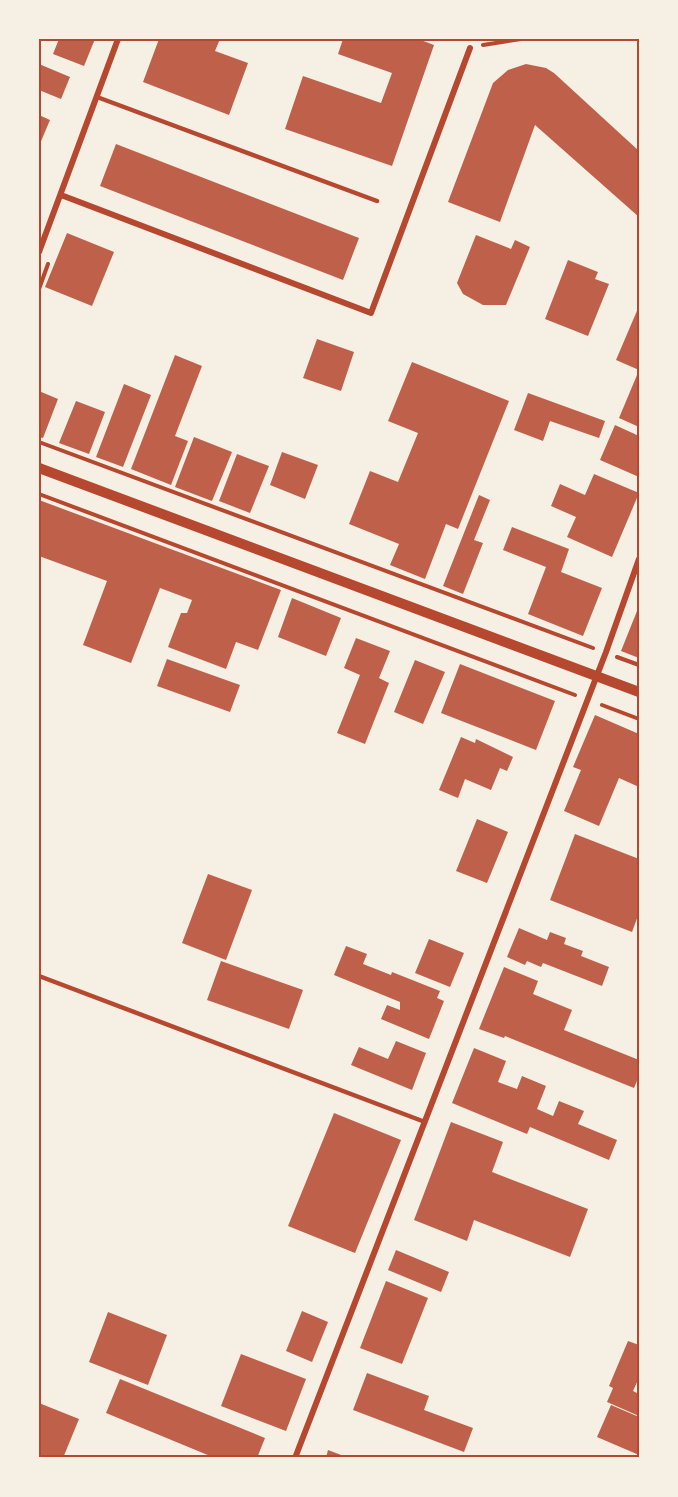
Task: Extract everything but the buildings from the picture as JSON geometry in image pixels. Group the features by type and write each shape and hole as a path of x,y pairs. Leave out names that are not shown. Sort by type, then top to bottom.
{"street":[{"path":"39,252 118,39"},
{"path":"60,195 371,313 470,48"},
{"path":"39,468 639,692"},
{"path":"295,1458 606,652 639,560"}],"lane":[{"path":"97,97 377,201"},
{"path":"39,976 425,1122"}],"path":[{"path":"470,48 521,39"},
{"path":"39,442 639,665"},
{"path":"39,494 639,718"}]}
